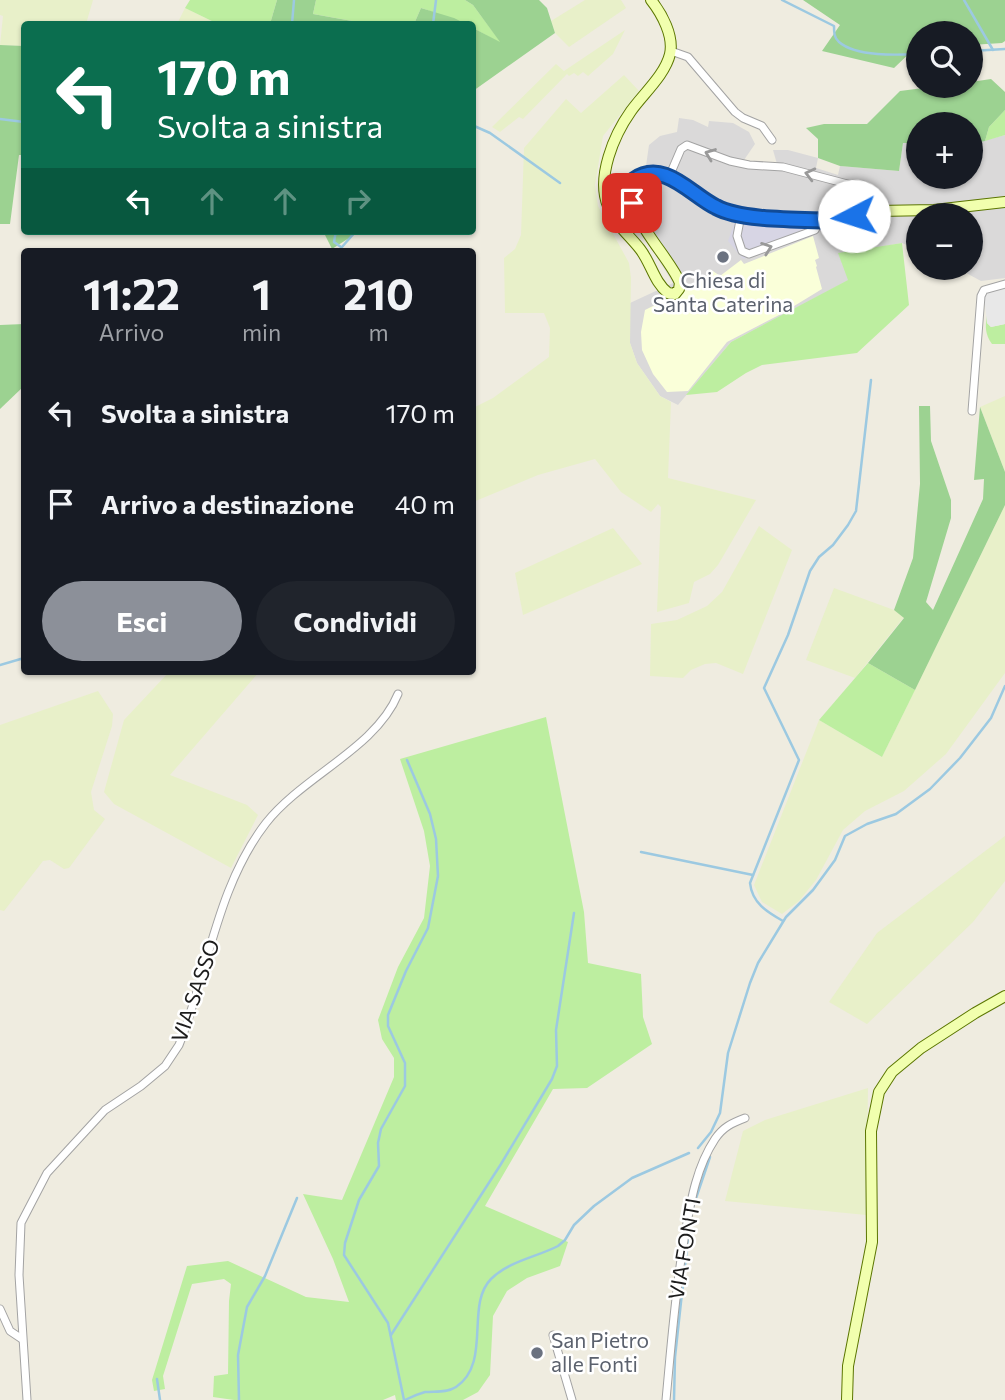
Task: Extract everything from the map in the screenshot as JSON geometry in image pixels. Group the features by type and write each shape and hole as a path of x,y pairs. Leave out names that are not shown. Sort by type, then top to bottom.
{"street":[{"path":"651,0 668,33 671,51 666,64 629,113 604,177 604,190 613,218 641,251 662,289 668,293 675,294 680,283 636,212 630,193 634,180 639,177 657,174 669,177 716,208 741,215 840,221 877,211 934,210 1005,204"},
{"path":"671,51 688,57 735,111 743,118 762,126 772,140"},
{"path":"669,177 681,149 687,145 730,161 783,167 855,186 854,216"},
{"path":"741,215 737,236 742,251 749,254 815,230 820,220"},
{"path":"972,411 981,296 984,290 1005,284"},
{"name":"VIA SASSO","path":"27,1400 19,1275 21,1223 47,1173 105,1110 165,1066 179,1045 189,1020 238,868 252,845 266,823 302,787 385,719 398,694"},
{"path":"847,1400 848,1366 872,1242 871,1131 879,1092 892,1072 921,1048 1005,996"},
{"name":"VIA FONTI","path":"666,1400 677,1286 689,1210 701,1166 727,1125 745,1118"},
{"path":"0,1309 10,1331 22,1339"},
{"path":"553,1335 572,1400"}],"shaded area":[{"path":"0,0 93,0 87,21 21,21 21,46 0,45 3,16 0,15"},
{"path":"585,0 621,0 626,8 569,47 555,33 551,21"},
{"path":"185,8 212,21 178,21"},
{"path":"625,30 613,54 588,76 583,72 578,76 574,73 569,76 567,74 523,119 519,117 500,132 492,127 556,64 564,71"},
{"path":"624,75 639,91 603,136 595,185 598,206 629,263 630,343 637,363 660,396 671,402 668,478 756,500 718,565 710,574 694,582 689,603 657,612 661,507 658,504 651,512 621,492 595,459 538,475 476,501 476,406 493,398 549,357 550,328 544,313 505,313 504,258 515,249 521,235 524,148 566,99 581,113"},
{"path":"679,118 693,120 708,127 709,121 733,123 749,132 755,144 744,160 777,164 773,150 788,150 818,158 816,168 838,175 840,166 899,171 903,142 906,142 906,189 983,189 983,141 1005,135 1005,278 981,281 979,280 983,280 983,203 906,203 906,245 902,243 839,254 849,280 731,342 678,405 660,396 637,363 630,343 630,303 673,283 631,215 626,196 633,176 646,166 649,145 660,136 677,132"},
{"path":"738,212 835,224 805,238 743,259 728,241"},
{"path":"813,236 819,258 815,260 816,267 822,289 727,342 688,391 667,392 653,374 642,350 641,332 645,310 693,286 713,271 720,276 741,260 744,264"},
{"path":"1005,289 1005,324 991,327 987,323 984,295 990,291"},
{"path":"1005,396 1005,472 980,407"},
{"path":"1005,505 1005,673 946,754 904,791 865,811 843,830 816,880 799,901 782,914 762,902 754,885 819,720 882,757"},
{"path":"759,526 792,550 743,674 716,663 691,670 683,678 650,676 651,624 677,620 707,606 722,592"},
{"path":"613,528 642,564 523,615 515,573"},
{"path":"834,588 894,610 904,617 855,678 806,660"},
{"path":"166,675 256,675 170,775 247,805 258,815 231,868 114,804 104,792 124,720"},
{"path":"98,691 113,714 112,726 91,792 94,810 105,819 69,868 64,869 50,860 43,861 4,911 0,910 0,725"},
{"path":"1005,836 1005,881 973,922 867,1024 829,1002 877,933"},
{"path":"868,1088 866,1215 725,1201 743,1131 765,1120"}],"green space":[{"path":"190,0 277,0 271,21 212,21 185,8"},
{"path":"277,0 316,0 313,14 352,21 271,21"},
{"path":"316,0 465,0 473,5 502,44 476,30 476,21 454,20 421,8 415,21 352,21 313,14"},
{"path":"465,0 539,0 547,8 555,33 476,89 476,30 500,42 473,5"},
{"path":"803,0 1005,0 1005,41 1002,43 983,44 983,21 906,21 906,57 894,68 822,51 840,25"},
{"path":"421,8 460,21 415,21"},
{"path":"0,45 21,46 21,155 10,224 0,224"},
{"path":"991,79 1005,92 1005,110 989,127 985,141 983,112 906,112 906,143 903,143 899,171 840,166 818,158 818,139 806,128 824,124 867,124 900,91 906,90 906,98 983,98 983,80"},
{"path":"1005,110 1005,135 985,141 989,127"},
{"path":"325,235 354,235 334,248"},
{"path":"902,243 909,305 857,353 762,365 717,392 686,395 731,342 848,280 838,253"},
{"path":"987,315 987,323 991,327 1005,324 1005,344 992,344 986,330"},
{"path":"21,324 21,389 0,409 0,325"},
{"path":"919,406 930,406 931,441 951,500 951,518 926,602 933,610 983,499 984,479 974,480 980,407 1005,472 1005,505 915,690 868,663 904,618 894,610 913,558 920,484"},
{"path":"868,663 915,690 882,757 819,720"},
{"path":"546,717 584,912 588,963 641,974 643,1017 652,1044 587,1088 553,1089 485,1206 568,1242 560,1266 527,1278 507,1291 493,1316 490,1375 478,1392 463,1400 396,1400 395,1395 383,1400 234,1400 213,1397 214,1376 228,1374 231,1284 224,1279 192,1284 163,1376 165,1389 154,1391 152,1380 187,1266 228,1261 306,1297 349,1302 333,1259 303,1194 342,1200 394,1077 394,1058 382,1039 378,1020 398,967 424,918 430,866 424,831 400,759"}],"waterway":[{"path":"292,21 294,0"},
{"path":"433,21 436,0"},
{"path":"782,0 834,26 836,39 846,47 866,53 906,55"},
{"path":"964,0 993,50"},
{"path":"983,50 1005,49"},
{"path":"0,119 21,122"},
{"path":"476,127 490,133 560,183"},
{"path":"335,235 334,242 341,248"},
{"path":"342,247 352,235"},
{"path":"783,921 757,901 750,883 799,760 764,688 788,635 810,571 819,557 833,545 856,511 871,380"},
{"path":"0,665 21,659"},
{"path":"698,1148 711,1132 720,1113 728,1053 750,983 758,963 786,917 813,890 835,860 845,836 867,824 896,814 930,789 960,758 991,718 1005,686"},
{"path":"404,1400 388,1323 344,1255 345,1243 359,1200 379,1166 378,1143 381,1129 405,1086 405,1063 388,1026 388,1015 428,928 438,876 436,839 430,814 407,760"},
{"path":"641,852 753,875"},
{"path":"391,1335 552,1079 557,1066 556,1030 574,913"},
{"path":"405,1400 425,1392 452,1389 467,1377 476,1349 480,1303 491,1279 515,1264 558,1246 574,1225 594,1206 632,1178 689,1153"},
{"path":"693,1207 710,1157"},
{"path":"239,1400 238,1355 247,1307 265,1276 297,1198"},
{"path":"674,1400 675,1357 688,1238"},
{"path":"157,1379 160,1400"}],"place":[{"name":"Chiesa di Santa Caterina","path":"723,257"},
{"name":"San Pietro alle Fonti","path":"537,1353"}],"route":[{"path":"632,203 630,193 634,180 647,174 657,174 676,180 716,208 730,213 840,221 854,216"}]}
